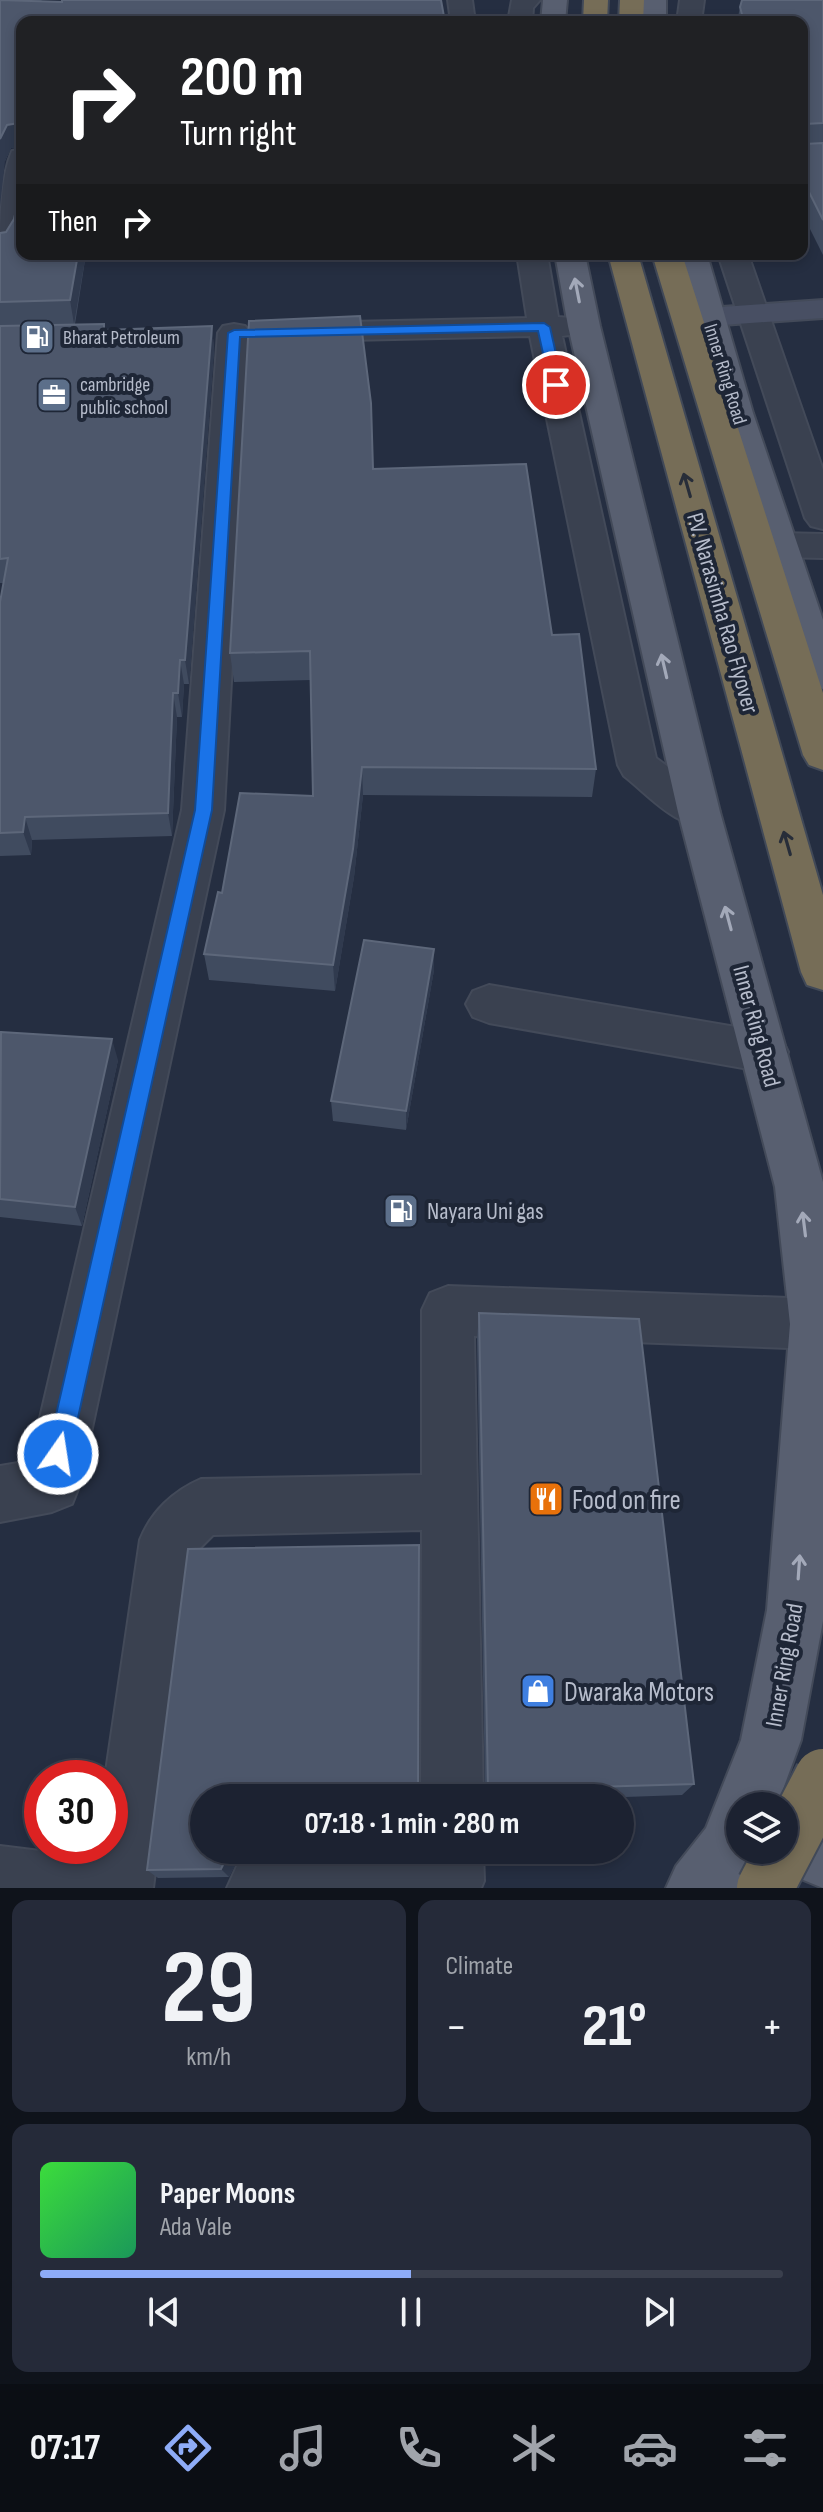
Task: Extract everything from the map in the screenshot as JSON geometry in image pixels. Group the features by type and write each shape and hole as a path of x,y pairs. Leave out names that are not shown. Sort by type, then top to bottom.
{"highway":[{"name":"P.V. Narasimha Rao Flyover","path":"625,260 823,972"},
{"path":"669,260 823,755"},
{"path":"765,1888 823,1777"}],"main road":[{"name":"Inner Ring Road","path":"570,260 564,326 800,1187 816,1324 796,1610 771,1740 751,1792"},
{"name":"Inner Ring Road","path":"694,260 708,317 779,545 823,675"},
{"path":"798,1841 823,1857"},
{"path":"698,1888 726,1854"}],"street":[{"path":"0,247 16,183"},
{"path":"0,1494 52,1484 203,810 218,334 564,326 535,260"},
{"path":"735,260 823,518"},
{"path":"708,317 823,309"},
{"path":"779,545 823,546"},
{"path":"489,1004 765,1052"},
{"path":"452,1784 448,1310 816,1324"},
{"path":"121,1888 168,1540 201,1507 449,1502"},
{"path":"259,1888 452,1881 452,1864"},
{"path":"0,1878 81,1888"}],"building":[{"path":"0,0 441,0 444,16 16,16 16,124 7,125 0,139"},
{"path":"742,0 823,0 823,123 808,124 808,16 742,16"},
{"path":"823,143 823,220 808,190 808,144"},
{"path":"16,210 16,260 77,260 70,300 0,302 0,233 6,232"},
{"path":"360,316 371,403 373,469 526,464 552,635 579,634 596,769 362,767 353,849 333,965 204,954 218,892 222,893 240,793 313,796 310,651 230,653 249,321"},
{"path":"104,324 104,330 212,326 185,660 180,660 178,693 173,693 168,813 25,817 23,832 0,833 0,602 8,558 0,559 0,326"},
{"path":"364,940 434,949 406,1111 331,1101"},
{"path":"1,1032 112,1039 75,1207 0,1199"},
{"path":"479,1313 639,1319 694,1784 488,1784"},
{"path":"419,1545 418,1784 190,1784 190,1864 224,1864 221,1869 147,1870 188,1549"}],"place":[{"name":"Bharat Petroleum","path":"37,337"},
{"name":"cambridge public school","path":"54,395"},
{"name":"Nayara Uni gas","path":"401,1211"},
{"name":"Food on fire","path":"546,1499"},
{"name":"Dwaraka Motors","path":"538,1691"}],"route":[{"path":"58,1454 203,810 234,333 544,327 556,385"}]}
